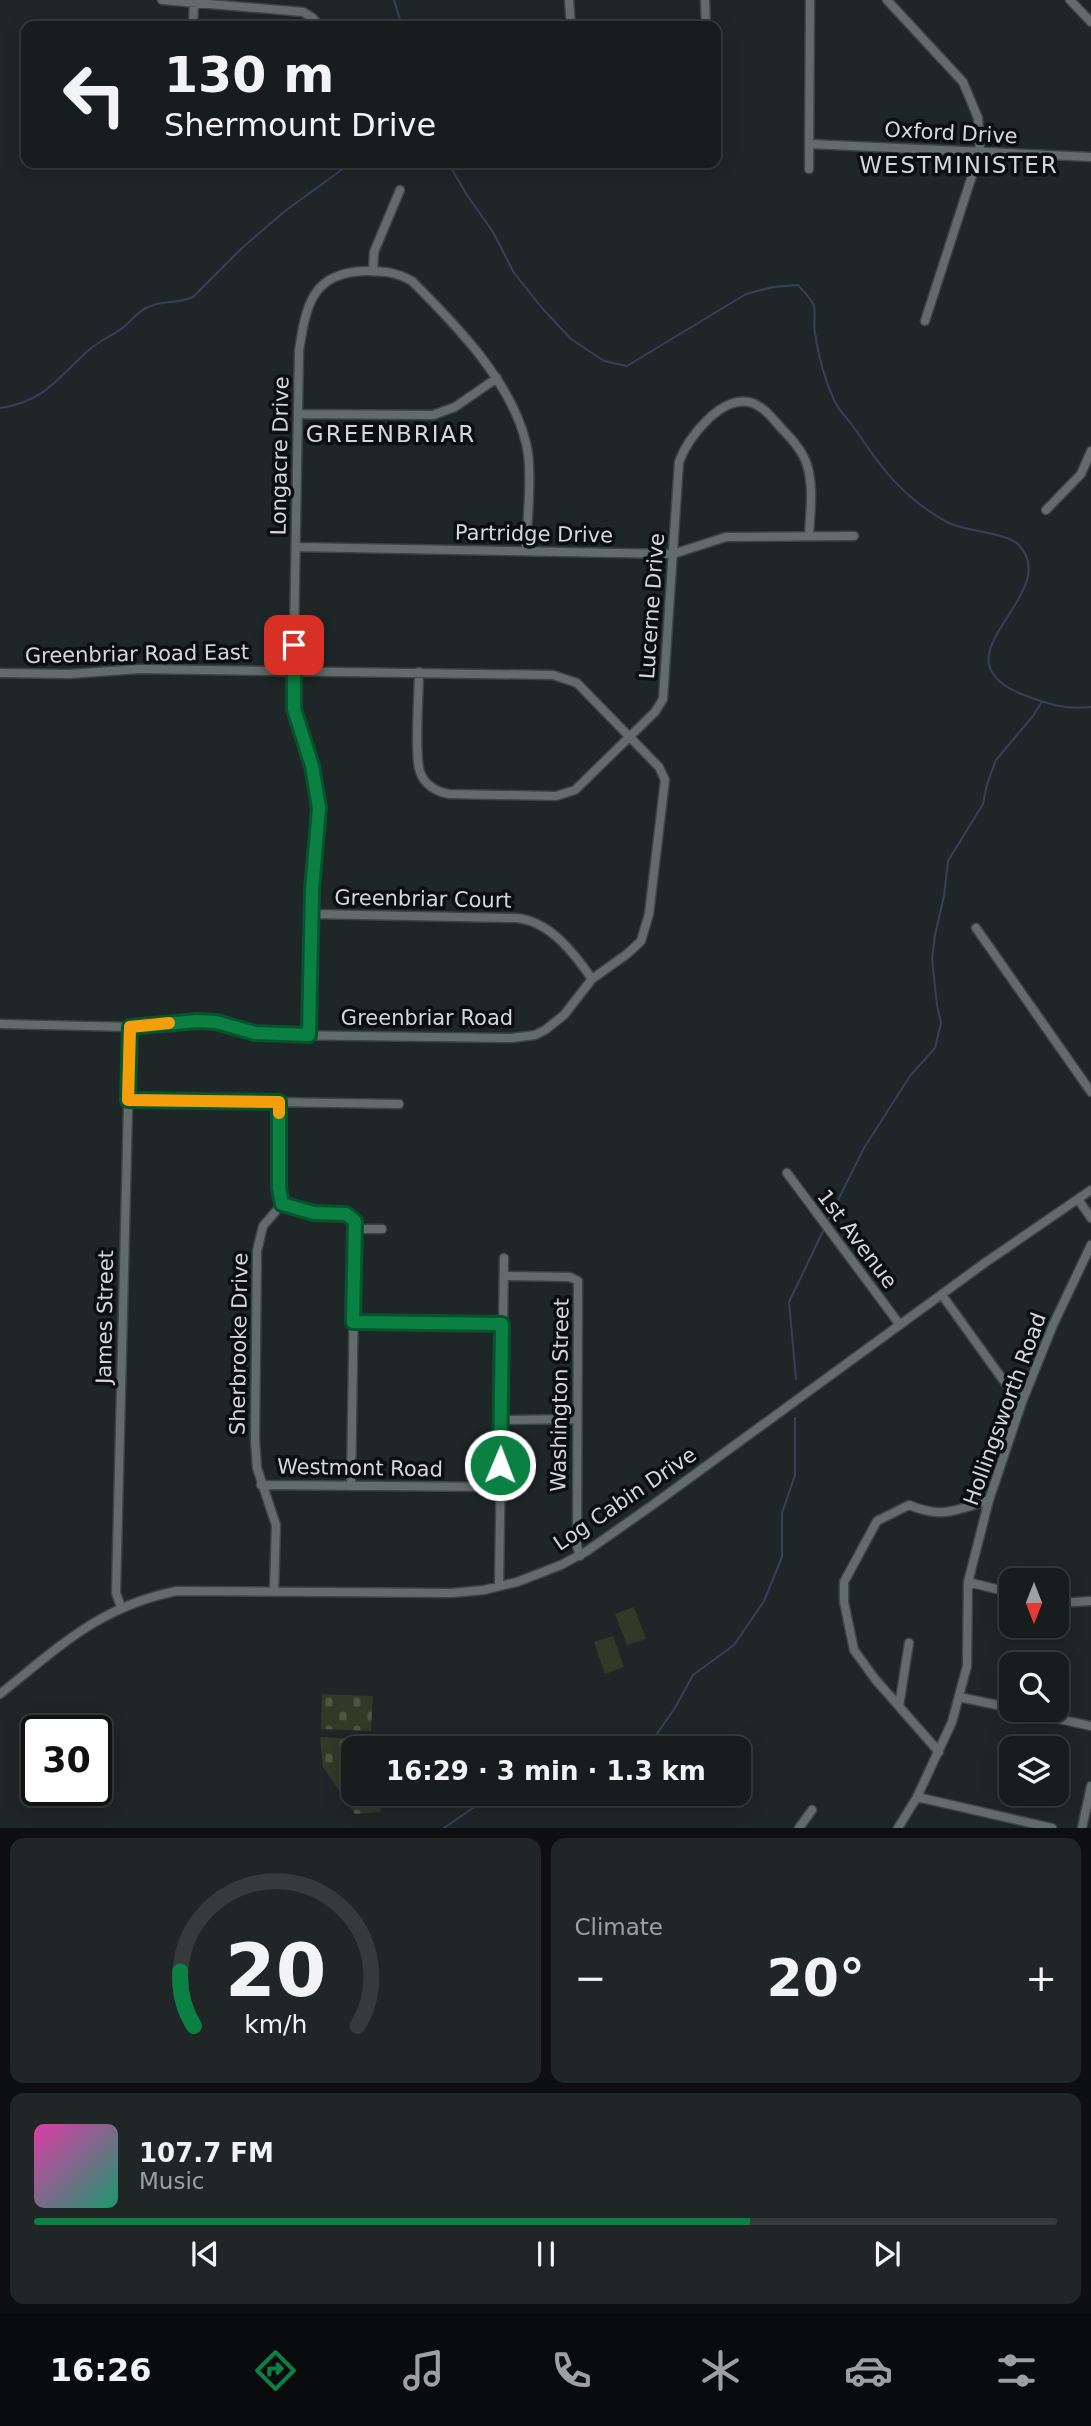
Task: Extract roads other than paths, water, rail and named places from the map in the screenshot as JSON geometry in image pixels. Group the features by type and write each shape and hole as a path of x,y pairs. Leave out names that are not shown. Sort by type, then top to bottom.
{"street":[{"path":"162,0 303,12 315,21"},
{"path":"569,0 571,21"},
{"path":"705,0 706,21"},
{"path":"809,169 810,0"},
{"path":"887,0 963,82 978,118 980,151 925,321"},
{"path":"1070,0 1091,22"},
{"path":"193,21 194,2"},
{"name":"Oxford Drive","path":"810,144 1091,157"},
{"path":"373,271 374,252 400,190"},
{"name":"Longacre Drive","path":"309,1035 311,914 318,793 294,709 299,351 314,294 326,280 349,271 373,271 397,273 412,281 497,378 527,444 526,551"},
{"path":"299,414 433,415 455,407 497,378"},
{"name":"Lucerne Drive","path":"419,672 418,766 427,784 442,793 568,794 655,712 663,699 680,462 690,438 724,407 737,401 751,402 762,408 801,453 807,465 810,482 809,535"},
{"path":"1046,510 1081,474 1091,451"},
{"name":"Partridge Drive","path":"296,547 673,554 726,537 854,536"},
{"name":"Greenbriar Road East","path":"0,673 71,674 139,669 553,675 578,683 630,736"},
{"name":"Greenbriar Road","path":"0,1024 130,1027 197,1021 216,1022 255,1033 512,1038 535,1035 564,1014 592,979 627,954 641,940 649,914 665,780 659,767 630,736"},
{"name":"Greenbriar Court","path":"311,914 533,920 564,945 592,979"},
{"path":"976,928 1091,1092"},
{"name":"James Street","path":"121,1607 116,1593 130,1027"},
{"path":"128,1100 399,1104"},
{"path":"279,1102 279,1188 282,1204 314,1213 346,1214 355,1221 351,1486"},
{"name":"1st Avenue","path":"787,1173 900,1325"},
{"name":"Log Cabin Drive","path":"0,1694 70,1638 121,1607 139,1600 177,1591 452,1593 499,1586 539,1574 580,1556 1091,1190"},
{"path":"1078,1199 1091,1218"},
{"name":"Sherbrooke Drive","path":"274,1592 276,1525 261,1485 255,1440 257,1251 263,1226 282,1204"},
{"path":"355,1229 382,1229"},
{"name":"Hollingsworth Road","path":"898,1828 917,1797 948,1733 967,1666 968,1582 989,1500 1022,1402 1053,1325 1091,1245"},
{"path":"499,1586 504,1258"},
{"name":"Washington Street","path":"504,1276 575,1278 579,1284 577,1546 580,1556"},
{"path":"942,1295 1022,1402"},
{"path":"353,1322 502,1324"},
{"path":"501,1420 577,1419"},
{"name":"Westmont Road","path":"261,1485 499,1487"},
{"path":"939,1752 875,1679 854,1650 844,1602 844,1582 877,1521 909,1505 936,1514 989,1500"},
{"path":"968,1582 999,1590"},
{"path":"1069,1603 1091,1601"},
{"path":"899,1706 909,1643"},
{"path":"959,1697 999,1705"},
{"path":"1069,1721 1091,1726"},
{"path":"1082,1828 1091,1786"},
{"path":"917,1797 1052,1828"},
{"path":"799,1828 812,1810"}],"waterway":[{"path":"394,0 400,21"},
{"path":"0,408 16,405 40,394 93,346 121,329 146,308 193,297 242,248 285,211 344,168"},
{"path":"451,168 493,232 514,273 571,339 604,361 627,366 746,294 773,287 798,285 814,306 814,330 818,350 834,400 887,473 911,497 939,518 957,526 1005,537 1019,545 1028,565 1026,585 992,644 989,663 998,680 1024,695 1049,704 1073,708 1091,707"},
{"path":"827,1222 864,1148 910,1076 935,1048 941,1023 932,959 948,861 983,804 996,760 1041,703"},
{"path":"796,1379 789,1302 825,1227"},
{"path":"654,1736 675,1708 693,1675 734,1645 764,1601 782,1557 782,1513 795,1475 795,1418"},
{"path":"444,1828 476,1806"}],"district":[{"name":"WESTMINISTER","path":"959,165"},
{"name":"GREENBRIAR","path":"391,434"}]}
